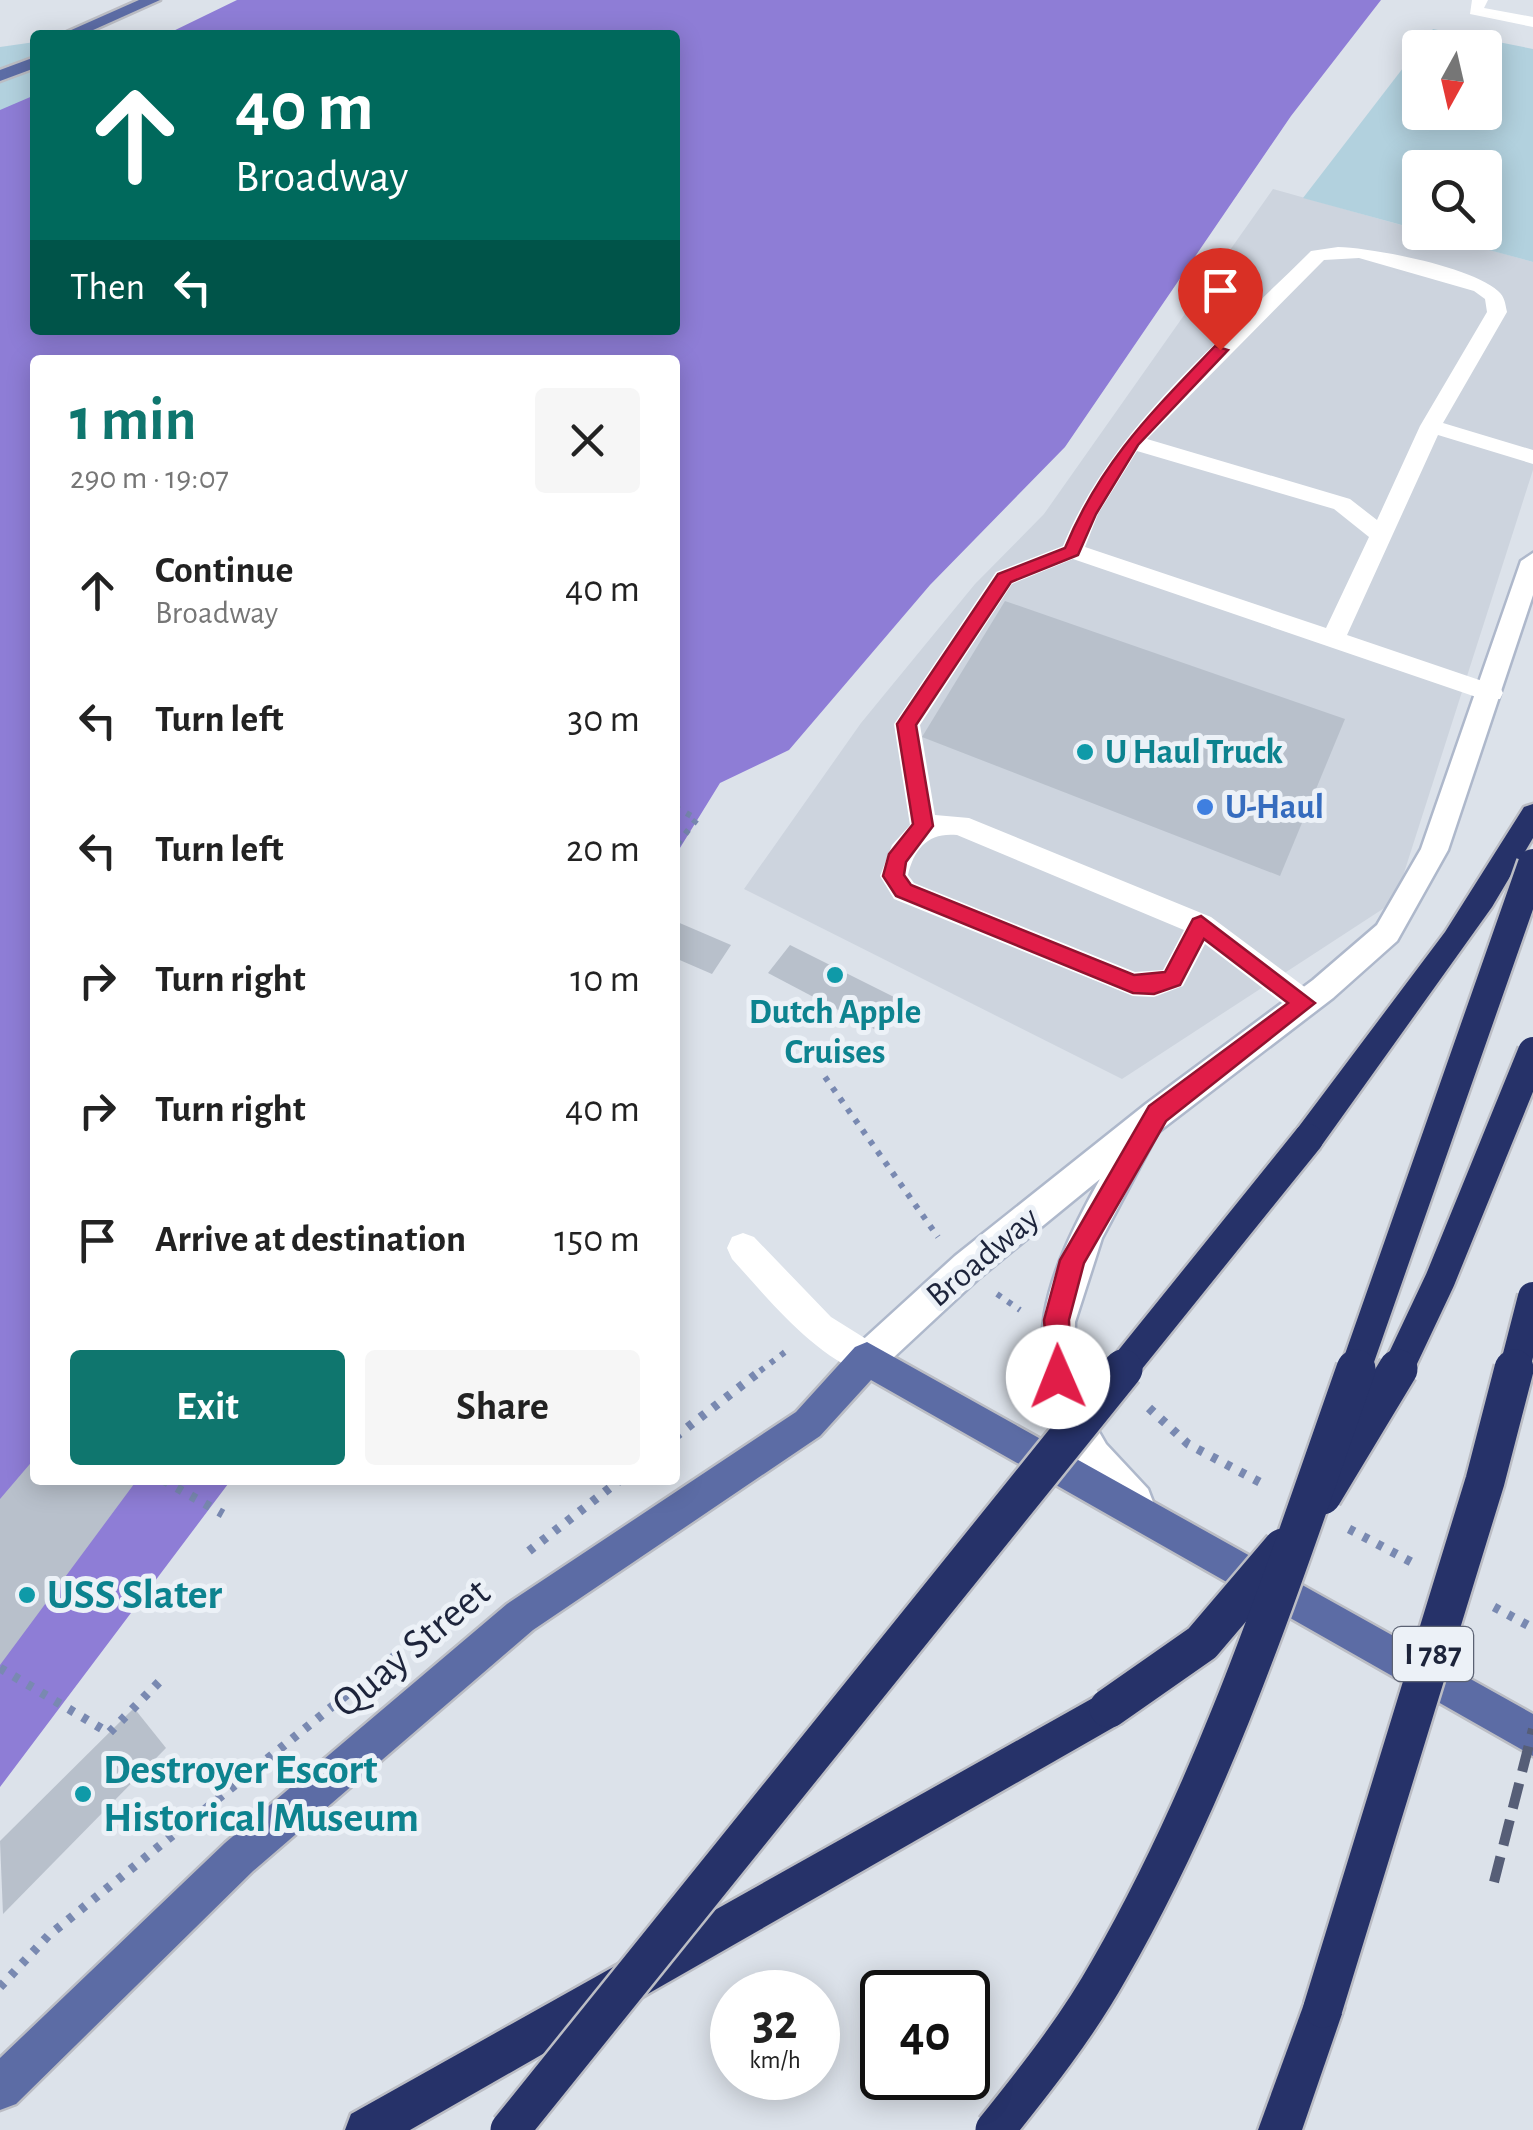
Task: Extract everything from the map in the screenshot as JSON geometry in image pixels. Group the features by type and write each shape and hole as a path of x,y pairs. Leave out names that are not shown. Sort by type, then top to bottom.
{"highway":[{"path":"510,2130 1320,1124 1496,882 1533,814"},
{"path":"995,2130 1072,2033 1112,1972 1148,1906 1219,1748 1533,864"},
{"path":"367,2130 1109,1708 1202,1643 1262,1578 1352,1454 1430,1298 1533,1052"},
{"name":"I 787","path":"1280,2130 1323,2008 1479,1500 1533,1297"}],"main road":[{"path":"80,30 154,0"},
{"path":"103,30 154,0"},
{"path":"0,61 30,50"},
{"path":"0,76 30,64"},
{"path":"867,1359 1533,1736"},
{"name":"Quay Street","path":"0,2088 239,1858 407,1713 520,1618 808,1424 867,1359"}],"street":[{"path":"1480,0 1475,11 1533,22"},
{"path":"1072,551 1088,514 1132,442 1318,255 1338,250 1480,288 1494,297 1496,312 1432,426 1333,640"},
{"path":"1432,426 1533,458"},
{"path":"1132,442 1342,504 1382,535"},
{"path":"923,826 907,724 1004,578 1072,551 1491,693"},
{"name":"Broadway","path":"867,1359 967,1267 1387,934 1434,850 1491,693 1533,561"},
{"path":"1201,925 1173,978 1154,985 1133,984 904,890 894,876 896,860 923,826 940,821 960,825 1201,925 1304,1003"},
{"path":"1158,1114 1073,1260 1056,1320 1058,1377 1081,1444 1102,1472 1163,1528"},
{"path":"744,1248 819,1330 867,1359"}],"path":[{"path":"680,810 698,819 680,841"},
{"path":"825,1077 938,1238"},
{"path":"999,1296 1016,1307"},
{"path":"680,1433 780,1355"},
{"path":"172,1485 223,1514"},
{"path":"526,1554 614,1485"},
{"path":"0,1987 48,1936 416,1640"},
{"path":"0,1668 108,1733 160,1681"}],"shaded area":[{"path":"237,0 1381,0 1291,116 1065,447 930,585 789,750 720,783 680,848 680,355 30,355 30,1485 227,1485 0,1787 0,110 30,97 30,335 680,335 680,30 175,30"},
{"path":"30,43 30,140 0,154 0,47"},
{"path":"1502,43 1533,49 1533,262 1489,250 1502,250 1502,150 1402,150 1402,225 1303,198 1402,69 1402,130 1502,130"},
{"path":"1273,189 1402,225 1402,250 1490,250 1533,262 1533,470 1395,901 1122,1079 744,889 861,723 975,584 1044,514"}],"building":[{"name":"U-Haul","path":"1005,601 1345,719 1280,876 922,737"},
{"path":"680,923 731,945 712,974 680,960"},
{"path":"790,945 900,1000 878,1031 768,973"},
{"name":"USS Slater","path":"30,1464 30,1485 133,1485 0,1665 0,1499"},
{"name":"Destroyer Escort Historical Museum","path":"134,1708 166,1748 3,1914 0,1841"}],"railway":[{"path":"1494,1882 1533,1729"}],"place":[{"name":"U Haul Truck","path":"1085,752"},
{"name":"U-Haul","path":"1205,807"},
{"name":"Dutch Apple Cruises","path":"835,975"},
{"name":"USS Slater","path":"27,1595"},
{"name":"Destroyer Escort Historical Museum","path":"83,1794"}],"route":[{"path":"1058,1377 1056,1320 1073,1260 1115,1180 1158,1114 1304,1003 1201,925 1173,978 1154,985 1133,984 904,890 894,876 896,860 923,826 907,724 1004,578 1072,551 1088,514 1132,442 1220,350"}]}
